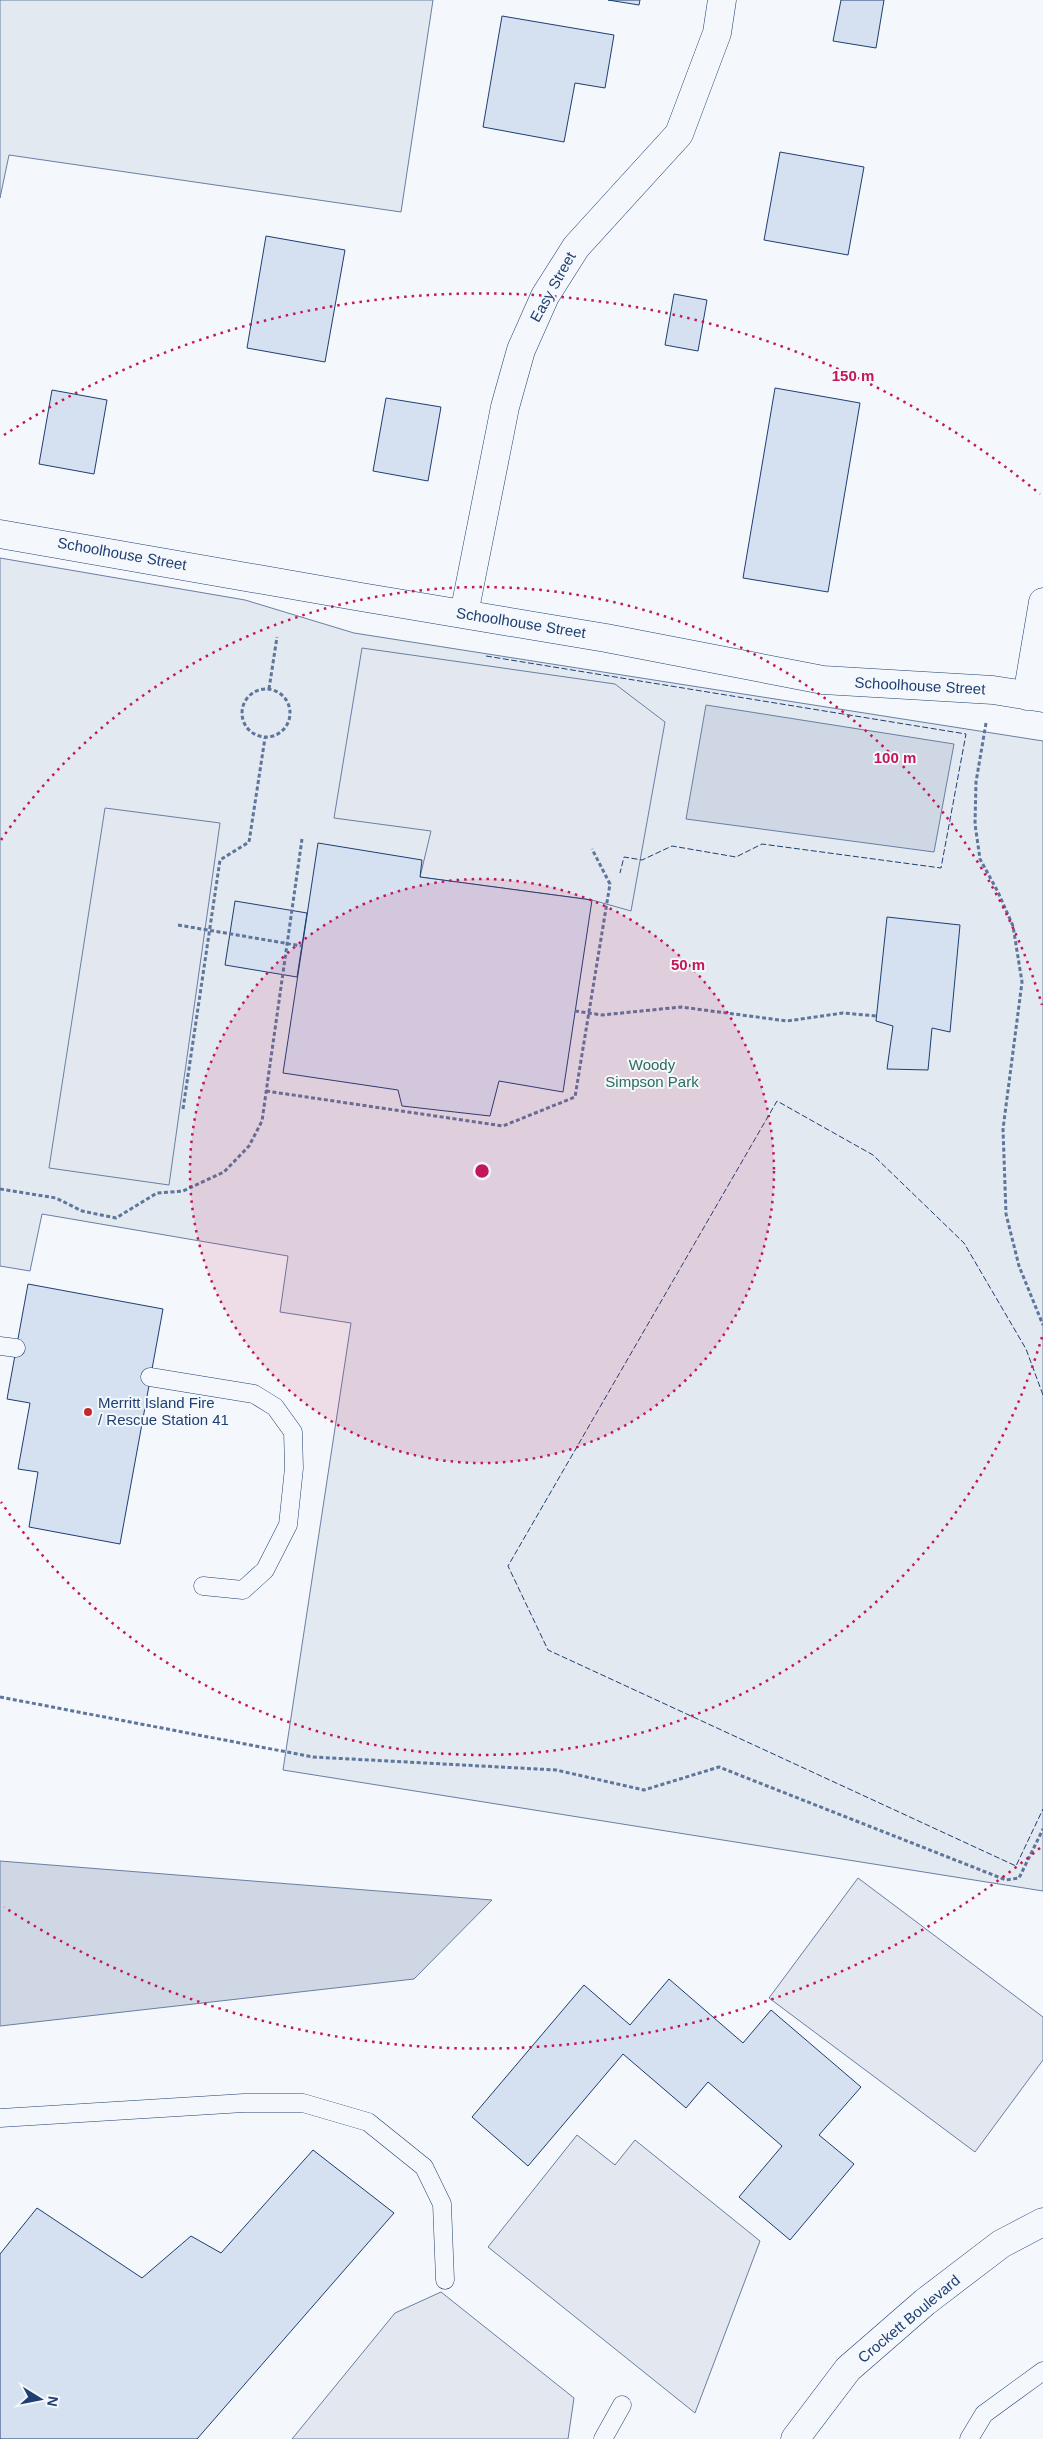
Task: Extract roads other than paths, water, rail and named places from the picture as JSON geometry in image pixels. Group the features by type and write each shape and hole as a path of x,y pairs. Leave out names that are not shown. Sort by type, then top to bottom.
{"street":[{"name":"Easy Street","path":"464,614 504,407 521,350 545,296 576,247 679,134 716,32 722,0"},
{"name":"Schoolhouse Street","path":"0,534 606,638 823,680 992,690 1035,697"},
{"path":"1035,697 1043,602"},
{"name":"Crockett Boulevard","path":"795,2439 848,2369 925,2302 1001,2244 1043,2222"}],"lane":[{"path":"150,1377 254,1394 275,1408 293,1432 294,1468 288,1525 265,1570 243,1590 203,1586"},
{"path":"0,2118 244,2103 303,2103 368,2122 424,2167 428,2174 442,2204 444,2280"},
{"path":"969,2439 984,2414 1043,2371"},
{"path":"603,2439 622,2404"}],"place":[{"name":"Merritt Island Fire / Rescue Station 41","path":"88,1412"}],"park label":[{"name":"Woody Simpson Park","path":"652,1074"}]}
